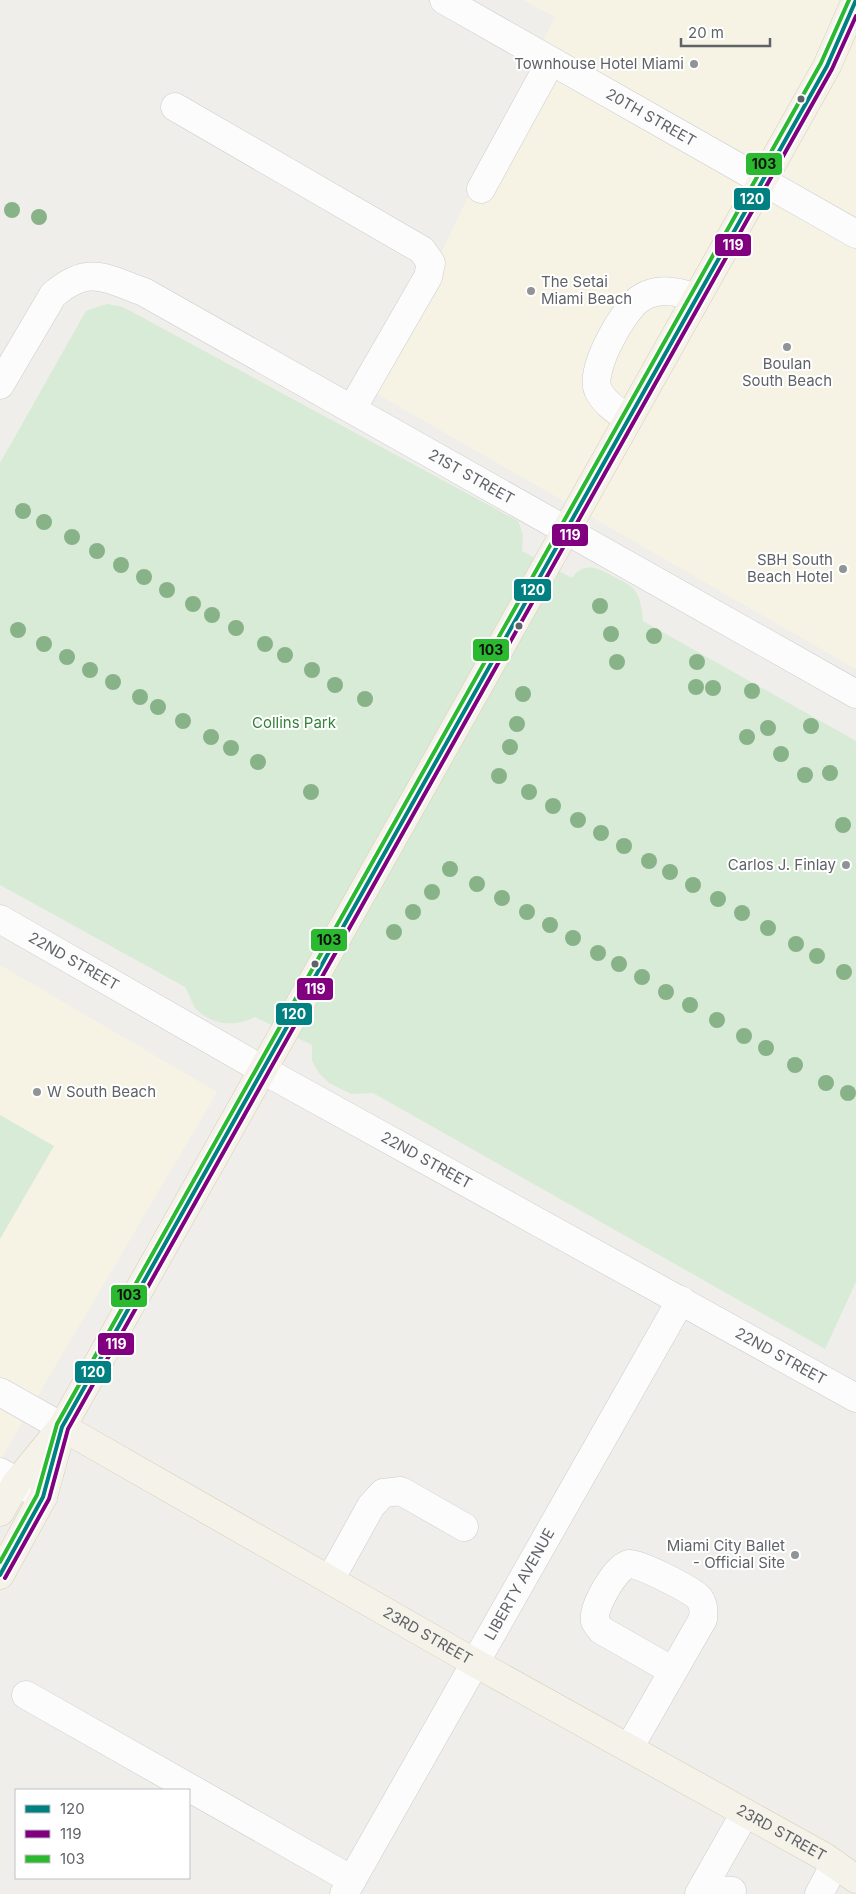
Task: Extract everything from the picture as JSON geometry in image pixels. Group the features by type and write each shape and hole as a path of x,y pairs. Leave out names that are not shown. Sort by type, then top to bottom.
{"main road":[{"path":"0,1575 43,1497 62,1428 827,66 856,0"},
{"path":"0,1512 9,1477 62,1428"},
{"name":"23RD STREET","path":"62,1428 477,1664 745,1813 845,1872"}],"street":[{"name":"20TH STREET","path":"444,0 856,234"},
{"path":"481,189 551,61"},
{"path":"175,107 422,250 431,263 428,277 352,409"},
{"name":"21ST STREET","path":"0,384 53,295 79,277 96,276 144,292 856,694"},
{"path":"628,419 607,403 598,390 596,378 608,346 626,314 640,298 670,290 696,298"},
{"name":"22ND STREET","path":"0,919 263,1070 856,1398"},
{"name":"LIBERTY AVENUE","path":"348,1887 477,1664 681,1300"},
{"name":"23RD STREET","path":"0,1392 62,1428"},
{"path":"9,1477 43,1497"},
{"path":"330,1580 371,1506 383,1493 401,1492 464,1527"},
{"path":"629,1748 673,1671"},
{"path":"26,1695 184,1789"},
{"path":"190,1793 348,1887"},
{"path":"713,1890 745,1813"},
{"path":"819,1894 845,1872"}],"shaded area":[{"path":"523,0 856,0 856,669 374,392 555,17"},
{"path":"0,965 217,1092 0,1460"}],"green space":[{"name":"Collins Park","path":"107,304 123,307 518,521 523,535 522,551 572,578 582,569 593,568 624,582 639,597 643,621 856,741 856,1282 825,1349 373,1093 351,1094 329,1083 319,1073 312,1061 312,1045 255,1017 232,1023 217,1022 210,1019 196,1009 185,987 0,885 0,463 86,311"},
{"path":"0,1115 54,1146 0,1239"}],"transit line":[{"name":"103","path":"0,1562 37,1495 57,1424 821,63 849,0"},
{"name":"120","path":"0,1575 43,1497 62,1427 827,66 856,0"},
{"name":"119","path":"5,1578 49,1499 68,1429 832,69 856,16"}],"place":[{"name":"Townhouse Hotel Miami","path":"694,64"},
{"name":"The Setai Miami Beach","path":"531,291"},
{"name":"Boulan South Beach","path":"787,347"},
{"name":"SBH South Beach Hotel","path":"843,569"},
{"name":"Carlos J. Finlay","path":"846,865"},
{"name":"W South Beach","path":"37,1092"},
{"name":"Miami City Ballet - Official Site","path":"795,1555"}]}
